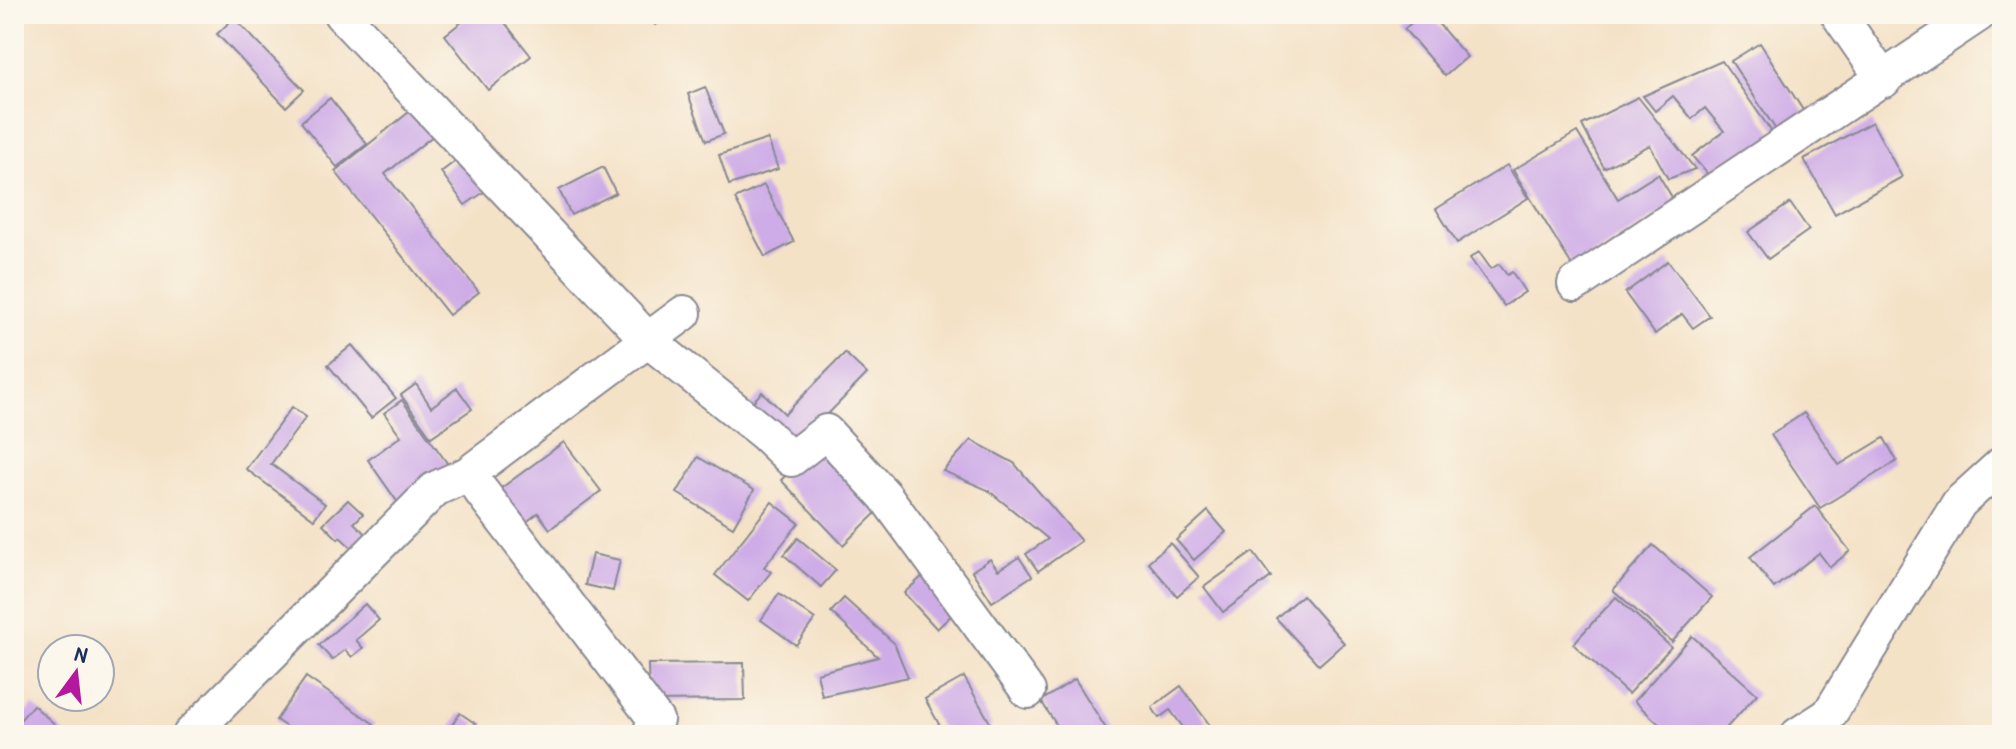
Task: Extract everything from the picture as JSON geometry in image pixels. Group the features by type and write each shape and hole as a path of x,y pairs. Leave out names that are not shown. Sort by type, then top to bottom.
{"street":[{"path":"341,14 649,341 765,434 791,459 826,432 885,496 1028,691"},
{"path":"1838,14 1884,80"},
{"path":"1575,284 1979,14"},
{"path":"190,735 435,489 468,474 684,313"},
{"path":"1798,735 1829,715 1959,503 2002,464"},
{"path":"468,474 656,720 649,735"}],"building":[{"path":"472,14 498,14 531,56 488,90 445,35"},
{"path":"649,14 675,14 655,25"},
{"path":"1422,14 1430,14 1467,57 1445,76 1404,29"},
{"path":"234,18 304,90 286,107 217,34"},
{"path":"1760,43 1808,118 1780,136 1731,61"},
{"path":"1722,61 1779,142 1717,185 1692,156 1724,131 1705,108 1692,119 1673,96 1655,111 1643,96"},
{"path":"705,87 724,134 706,141 688,94"},
{"path":"1638,97 1695,169 1668,179 1650,145 1604,168 1582,125"},
{"path":"330,98 367,144 337,167 301,122"},
{"path":"418,105 439,131 385,174 479,292 449,315 335,171"},
{"path":"1872,122 1902,177 1835,214 1804,159"},
{"path":"1577,132 1618,199 1658,174 1676,204 1573,267 1513,170"},
{"path":"768,139 778,169 729,185 719,155"},
{"path":"462,156 487,190 465,205 441,172"},
{"path":"1507,165 1528,198 1457,243 1436,209"},
{"path":"603,167 616,193 571,215 559,190"},
{"path":"764,185 794,242 765,257 735,199"},
{"path":"1790,203 1809,230 1768,259 1748,232"},
{"path":"1479,252 1491,269 1499,264 1507,275 1512,272 1525,292 1504,306 1470,258"},
{"path":"1668,261 1710,316 1693,328 1682,314 1655,334 1625,293"},
{"path":"352,345 396,398 371,418 328,365"},
{"path":"845,353 867,374 791,452 746,409 762,392 785,414"},
{"path":"416,384 431,407 457,388 472,409 431,437 401,395"},
{"path":"402,400 452,470 401,507 368,460 401,436 384,413"},
{"path":"292,407 306,417 271,464 325,504 314,519 246,469"},
{"path":"1804,413 1839,465 1884,438 1897,461 1820,508 1771,435"},
{"path":"971,440 1014,463 1081,541 1038,571 1026,554 1048,539 988,490 943,471"},
{"path":"564,442 601,491 550,529 538,513 525,523 500,489"},
{"path":"820,442 882,507 843,545 781,480"},
{"path":"698,457 754,490 733,527 677,493"},
{"path":"348,500 363,514 354,523 366,534 352,548 323,524"},
{"path":"772,502 799,523 764,567 771,572 748,601 715,575"},
{"path":"1815,506 1850,551 1830,567 1819,553 1774,588 1750,557"},
{"path":"1208,511 1226,532 1194,560 1176,540"},
{"path":"798,538 836,570 821,587 784,555"},
{"path":"1170,543 1199,577 1177,596 1148,562"},
{"path":"1653,545 1712,597 1672,642 1613,590"},
{"path":"1253,552 1271,577 1223,612 1204,587"},
{"path":"592,554 620,560 613,591 585,585"},
{"path":"1019,557 1032,576 992,602 972,571 990,559 998,570"},
{"path":"925,574 958,609 937,629 904,593"},
{"path":"779,594 815,619 796,645 761,620"},
{"path":"1302,595 1344,643 1319,665 1276,618"},
{"path":"1616,597 1671,647 1628,694 1573,644"},
{"path":"844,598 894,643 908,677 822,696 817,673 878,657 831,612"},
{"path":"365,604 379,620 356,640 363,648 352,657 345,650 332,660 319,645"},
{"path":"1692,636 1757,694 1720,735 1671,735 1634,701"},
{"path":"744,663 745,700 649,701 648,664"},
{"path":"306,677 374,724 367,735 298,735 276,720"},
{"path":"964,677 992,726 976,735 945,735 925,699"},
{"path":"1075,679 1110,735 1063,735 1041,701"},
{"path":"1181,686 1217,735 1189,735 1170,710 1159,718 1152,707"},
{"path":"33,705 36,713 42,713 67,735 14,735 14,727"},
{"path":"460,713 476,724 469,735 445,735"}]}
